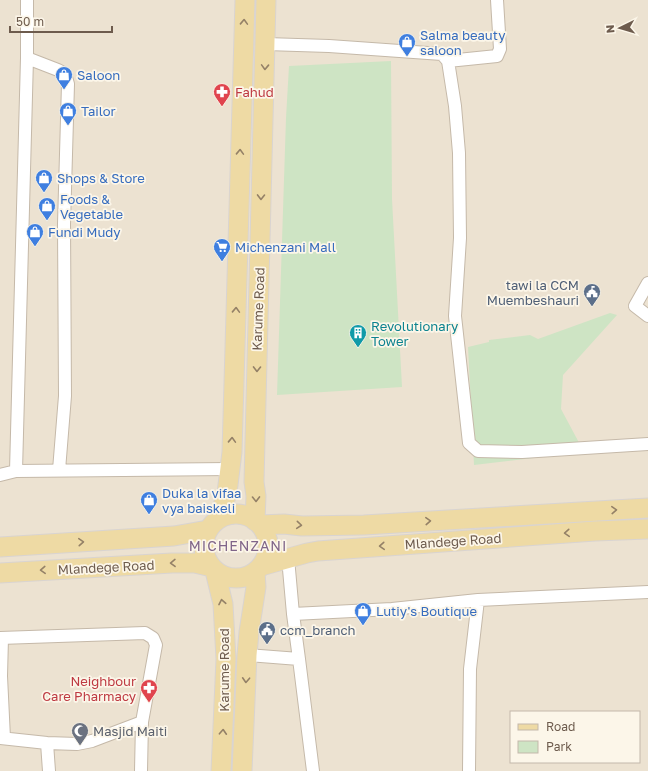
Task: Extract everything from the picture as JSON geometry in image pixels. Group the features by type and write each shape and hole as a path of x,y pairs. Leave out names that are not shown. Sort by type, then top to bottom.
{"main road":[{"name":"Karume Road","path":"214,525 227,494 232,452 244,0"},
{"name":"Karume Road","path":"258,523 254,482 266,0"},
{"name":"Mlandege Road","path":"258,523 302,526 364,525 648,508"},
{"path":"594,512 595,531"},
{"path":"239,514 258,523 266,536 267,542 266,555 258,569 242,578 223,576 214,569 207,559 204,547 206,536 214,525 227,516 239,514"},
{"name":"Mlandege Road","path":"0,547 174,536 214,525"},
{"name":"Mlandege Road","path":"258,569 307,553 334,549 595,531 648,529"},
{"name":"Mlandege Road","path":"0,573 172,563 195,563 214,569"},
{"name":"Karume Road","path":"214,569 223,604 226,658 221,771"},
{"name":"Karume Road","path":"242,771 247,655 258,569"}],"street":[{"path":"16,471 27,58 27,0"},
{"path":"448,61 497,56 500,49 497,0"},
{"path":"266,44 330,46 442,54 448,61 455,106 459,153 460,238 455,316 469,443 478,452 522,452 648,444"},
{"path":"27,58 65,74 68,84 64,224 65,396 59,470"},
{"path":"648,283 635,306 648,316"},
{"path":"0,474 16,471 59,470 230,469"},
{"path":"288,558 293,614 313,771"},
{"path":"293,614 392,609 478,600 648,592"},
{"path":"469,771 470,669 478,600"},
{"path":"140,771 142,722 156,645 153,638 145,633 1,638 2,738 47,743 85,743 142,722"},
{"path":"247,655 299,659"},
{"path":"47,743 49,771"}],"shaded area":[{"path":"0,0 648,0 648,771 0,771"}],"green space":[{"path":"391,61 392,199 402,387 277,395 289,66"},
{"path":"610,313 617,315 563,375 561,409 584,452 474,465 468,347 489,342 489,340 530,335 538,339"}],"place":[{"name":"Salma beauty saloon","path":"407,57"},
{"name":"Saloon","path":"64,90"},
{"name":"Fahud","path":"222,107"},
{"name":"Tailor","path":"68,126"},
{"name":"Shops & Store","path":"44,193"},
{"name":"Foods & Vegetable","path":"47,221"},
{"name":"Fundi Mudy","path":"35,247"},
{"name":"Michenzani Mall","path":"222,262"},
{"name":"tawi la CCM Muembeshauri","path":"592,307"},
{"name":"Revolutionary Tower","path":"358,348"},
{"name":"Duka la vifaa vya baiskeli","path":"149,515"},
{"name":"Lutiy's Boutique","path":"363,626"},
{"name":"ccm_branch","path":"267,645"},
{"name":"Neighbour Care Pharmacy","path":"149,703"},
{"name":"Masjid Maiti","path":"80,746"}],"district":[{"name":"MICHENZANI","path":"238,545"}]}
